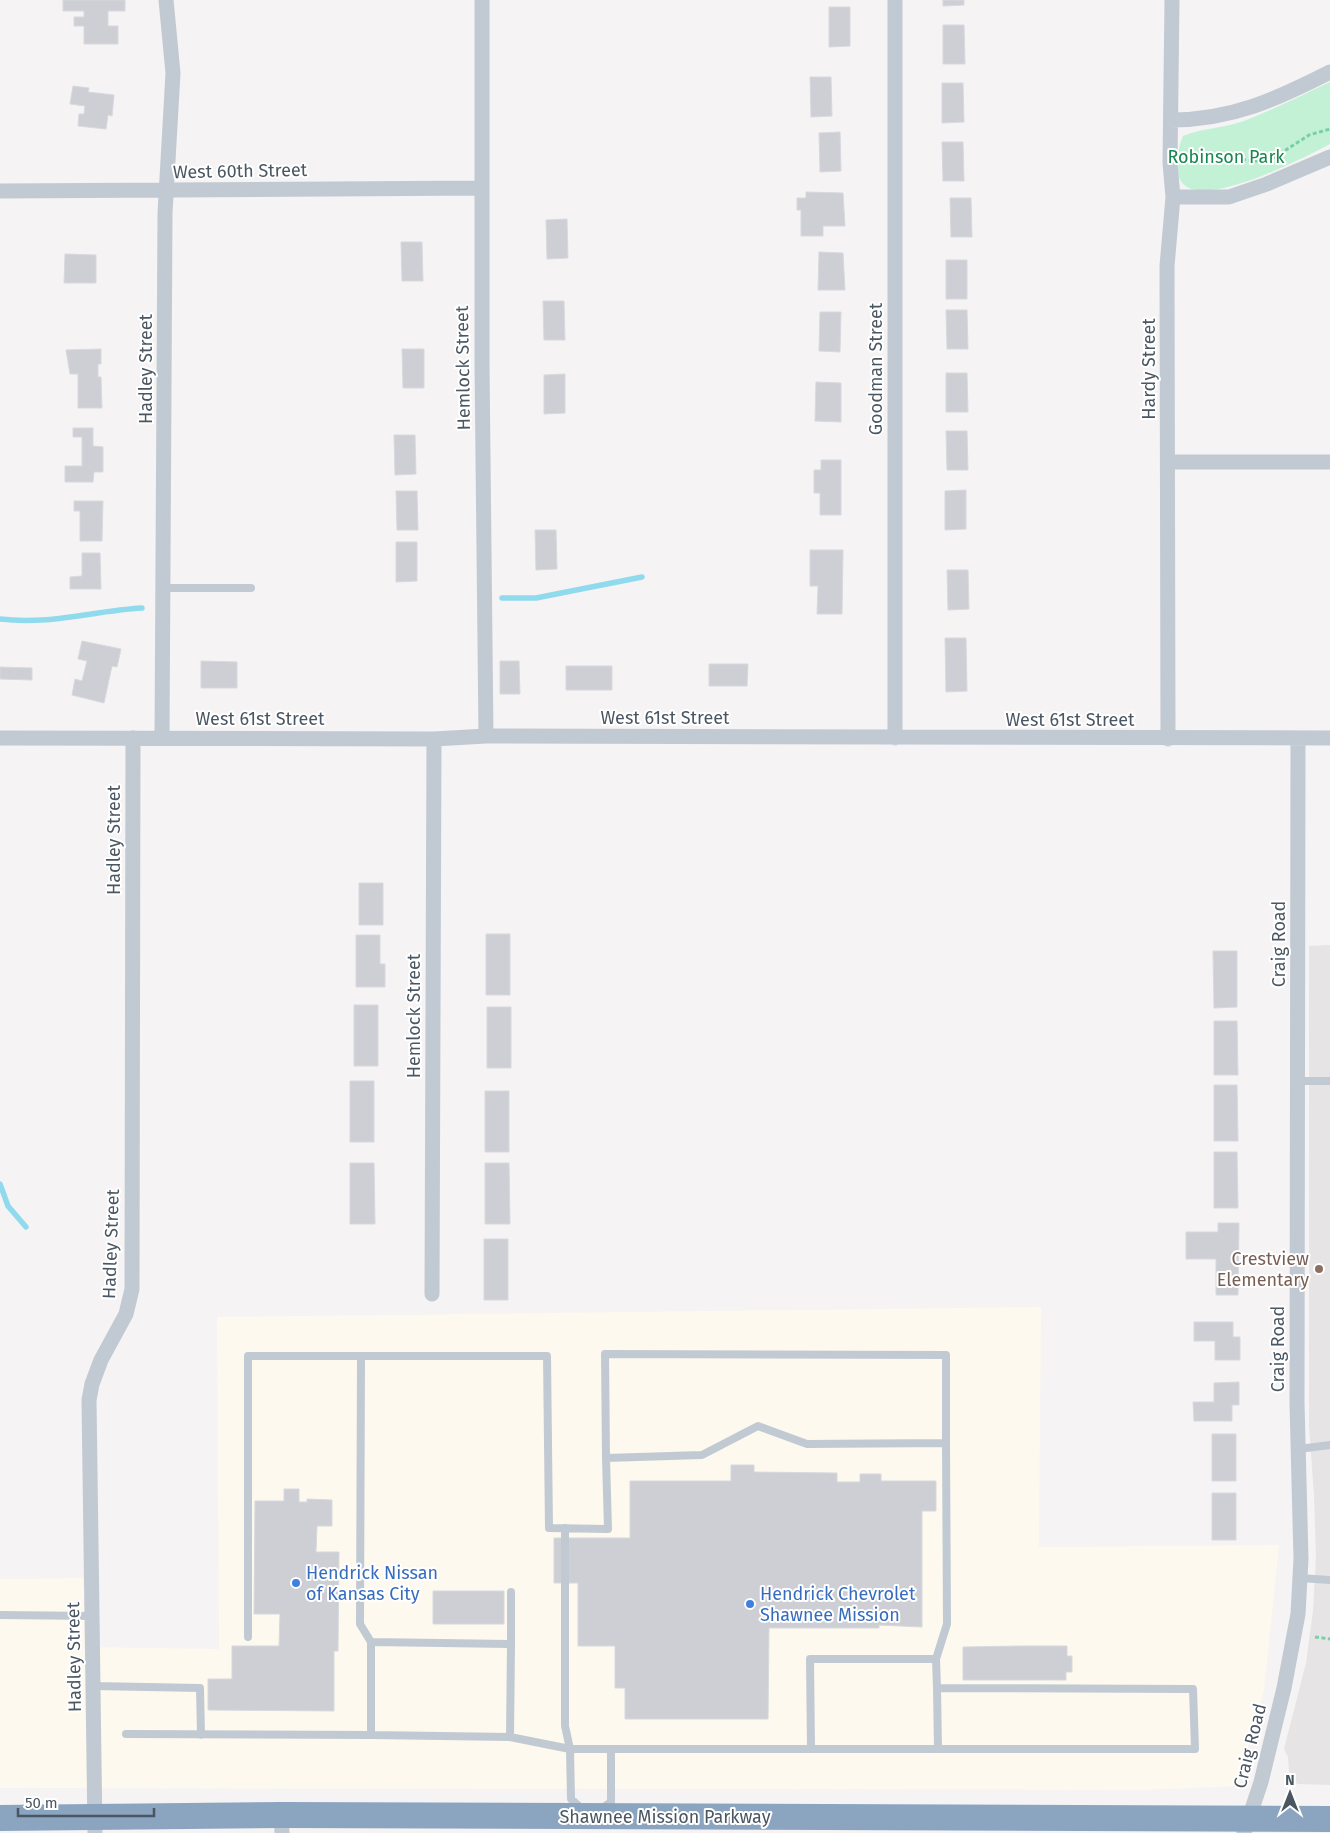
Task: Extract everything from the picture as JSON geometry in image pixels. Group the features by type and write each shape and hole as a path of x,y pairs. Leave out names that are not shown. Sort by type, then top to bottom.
{"highway":[{"name":"Shawnee Mission Parkway","path":"0,1818 95,1825 1246,1826 1330,1819"}],"street":[{"name":"Hadley Street","path":"162,738 167,191 172,72 166,0"},
{"name":"Hemlock Street","path":"482,0 481,188 486,736"},
{"name":"Goodman Street","path":"895,0 895,738"},
{"name":"Hardy Street","path":"1168,739 1167,266 1169,221 1173,197 1170,163 1172,0"},
{"path":"1171,120 1221,116 1251,109 1330,72"},
{"path":"1173,197 1229,197 1273,182 1330,156"},
{"name":"West 60th Street","path":"0,191 481,188"},
{"path":"1168,462 1330,462"},
{"name":"West 61st Street","path":"0,738 434,738 486,736 1330,738"},
{"name":"Hadley Street","path":"95,1825 89,1400 92,1384 101,1360 126,1314 132,1289 133,738"},
{"name":"Hemlock Street","path":"432,1294 434,738"},
{"name":"Craig Road","path":"1246,1826 1261,1782 1284,1688 1298,1614 1300,1578 1298,738"}],"lane":[{"path":"164,588 251,588"},
{"path":"1298,1081 1330,1081"},
{"path":"248,1637 248,1356 547,1356 549,1528 608,1529 605,1354 946,1355 947,1624 936,1659 938,1749"},
{"path":"361,1356 360,1624 371,1642 371,1735"},
{"path":"606,1458 702,1456 758,1426 807,1444 946,1443"},
{"path":"1299,1449 1330,1445"},
{"path":"565,1528 565,1726 570,1749 571,1799 589,1825 611,1802 611,1749"},
{"path":"1300,1578 1330,1580"},
{"path":"510,1737 511,1592"},
{"path":"0,1615 92,1616"},
{"path":"371,1642 511,1644"},
{"path":"811,1749 810,1660 936,1659"},
{"path":"93,1686 200,1688 201,1734"},
{"path":"126,1734 510,1737 570,1749 1195,1749 1193,1689 937,1688"}],"path":[{"path":"1184,160 1205,156 1266,159 1275,157 1309,135 1330,129"},
{"path":"1315,1637 1330,1639"}],"shaded area":[{"name":"Crestview Elementary","path":"1330,945 1330,1785 1297,1784 1289,1772 1288,1757 1284,1749 1306,1663 1313,1611 1316,1557 1309,1426 1309,946"},
{"path":"1041,1307 1039,1547 1279,1545 1264,1691 1237,1786 1148,1790 0,1788 0,1579 83,1578 87,1647 219,1649 217,1317"}],"green space":[{"name":"Robinson Park","path":"1330,82 1330,144 1273,172 1221,189 1199,190 1184,184 1178,169 1180,144 1183,136 1244,121"}],"building":[{"path":"63,0 125,0 125,11 108,11 108,26 118,26 118,44 84,44 84,26 74,26 74,17 84,17 84,11 63,11"},
{"path":"943,0 964,0 964,5 943,6"},
{"path":"829,7 850,7 850,46 829,47"},
{"path":"943,25 964,25 965,64 943,64"},
{"path":"810,77 831,77 832,116 811,117"},
{"path":"942,83 963,83 964,122 942,123"},
{"path":"73,86 89,88 88,92 114,95 112,116 108,115 106,129 78,126 79,114 84,114 85,106 70,104"},
{"path":"840,132 841,171 820,172 819,133"},
{"path":"942,142 963,142 964,181 943,181"},
{"path":"806,192 843,193 845,226 823,226 823,236 801,236 801,210 797,210 797,198 806,198"},
{"path":"950,198 971,198 972,237 951,237"},
{"path":"567,219 568,258 547,259 546,220"},
{"path":"401,242 422,242 423,281 402,281"},
{"path":"819,252 843,253 845,290 818,290"},
{"path":"65,254 96,255 96,283 64,283"},
{"path":"946,260 967,260 967,299 946,299"},
{"path":"543,301 564,301 565,340 544,340"},
{"path":"946,310 967,310 968,349 947,349"},
{"path":"820,312 841,312 840,352 819,351"},
{"path":"101,349 101,364 98,364 98,377 101,377 102,408 78,408 78,374 70,374 66,350"},
{"path":"402,349 424,349 424,388 403,388"},
{"path":"946,373 967,373 968,412 946,412"},
{"path":"565,374 565,413 544,414 544,375"},
{"path":"816,382 841,383 841,422 815,421"},
{"path":"73,428 93,428 93,446 103,447 103,472 94,472 93,482 65,482 65,466 82,466 82,437 73,437"},
{"path":"946,431 967,431 968,470 947,470"},
{"path":"394,435 415,435 416,474 395,475"},
{"path":"821,460 841,460 841,515 820,515 820,493 814,493 814,470 821,470"},
{"path":"966,490 966,529 945,530 945,491"},
{"path":"396,491 417,491 418,530 397,530"},
{"path":"74,501 103,501 102,541 80,541 80,511 74,511"},
{"path":"535,530 556,530 557,569 536,570"},
{"path":"396,542 417,542 417,581 396,582"},
{"path":"810,550 843,550 842,614 817,614 818,586 810,586"},
{"path":"82,553 100,553 101,589 70,589 70,577 82,576"},
{"path":"947,570 968,570 969,609 948,610"},
{"path":"945,638 966,638 967,691 946,692"},
{"path":"82,641 121,649 117,667 112,666 104,703 72,695 75,679 82,681 87,661 78,659"},
{"path":"201,661 237,662 237,688 201,688"},
{"path":"500,661 519,661 520,694 500,694"},
{"path":"709,664 748,664 747,686 709,686"},
{"path":"566,666 612,666 612,690 566,690"},
{"path":"0,667 32,668 32,680 0,679"},
{"path":"359,883 383,883 383,925 359,925"},
{"path":"486,934 510,934 510,995 486,995"},
{"path":"356,935 380,935 380,964 385,964 385,987 356,987"},
{"path":"1213,951 1237,951 1237,1007 1214,1008"},
{"path":"354,1005 378,1005 378,1066 354,1066"},
{"path":"487,1007 511,1007 511,1068 487,1068"},
{"path":"1214,1021 1237,1021 1238,1075 1214,1075"},
{"path":"350,1081 374,1081 374,1142 350,1142"},
{"path":"1214,1085 1237,1085 1238,1141 1214,1141"},
{"path":"485,1091 509,1091 509,1152 485,1152"},
{"path":"1214,1152 1237,1152 1238,1208 1214,1208"},
{"path":"350,1163 374,1163 375,1224 350,1224"},
{"path":"485,1163 509,1163 510,1224 485,1224"},
{"path":"1218,1223 1239,1223 1238,1295 1216,1295 1216,1259 1186,1259 1186,1232 1218,1232"},
{"path":"484,1239 508,1239 508,1300 484,1300"},
{"path":"1194,1322 1233,1322 1233,1337 1240,1337 1240,1360 1215,1360 1215,1341 1194,1341"},
{"path":"1239,1382 1239,1405 1232,1405 1232,1421 1194,1421 1193,1402 1214,1402 1214,1383"},
{"path":"1212,1434 1236,1434 1236,1481 1212,1481"},
{"name":"Hendrick Chevrolet Shawnee Mission","path":"731,1465 754,1465 754,1472 837,1473 837,1482 860,1482 860,1474 881,1474 881,1481 936,1481 936,1511 922,1511 922,1627 879,1625 879,1628 769,1628 768,1719 625,1719 625,1688 615,1688 615,1646 578,1646 578,1583 554,1583 554,1538 630,1538 630,1481 731,1481"},
{"name":"Hendrick Nissan of Kansas City","path":"284,1489 299,1489 299,1502 307,1502 307,1499 332,1500 332,1526 317,1526 316,1552 339,1552 338,1651 334,1651 334,1711 208,1710 208,1679 232,1679 232,1646 279,1646 280,1614 254,1614 255,1501 284,1501"},
{"path":"1212,1493 1236,1493 1236,1540 1212,1540"},
{"path":"433,1591 504,1591 504,1624 433,1624"},
{"path":"1067,1646 1067,1656 1072,1656 1072,1672 1066,1672 1066,1680 963,1680 963,1647"}],"waterway":[{"path":"502,598 536,598 642,577"},
{"path":"0,619 54,619 142,608"},
{"path":"0,1184 8,1206 26,1227"}],"place":[{"name":"Crestview Elementary","path":"1319,1269"},
{"name":"Hendrick Nissan of Kansas City","path":"296,1583"},
{"name":"Hendrick Chevrolet Shawnee Mission","path":"750,1604"}]}
